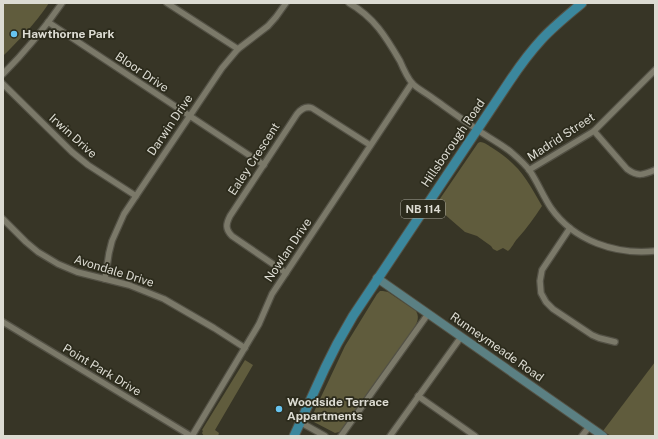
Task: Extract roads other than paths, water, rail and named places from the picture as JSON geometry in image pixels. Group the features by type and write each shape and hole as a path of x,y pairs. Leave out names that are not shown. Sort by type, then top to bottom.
{"main road":[{"name":"Hillsborough Road","path":"294,436 339,339 377,278 532,50 551,30 582,3"}],"street":[{"path":"3,74 30,46 62,3"},
{"path":"167,3 238,49"},
{"name":"Darwin Drive","path":"105,279 112,241 136,196 222,68 238,49 268,26 286,3"},
{"path":"352,4 375,23 384,35 412,83 477,130 511,152 521,161 529,170 552,210 562,222 581,236 613,249 633,252 655,251"},
{"name":"Bloor Drive","path":"48,22 264,165"},
{"name":"Madrid Street","path":"529,170 594,131 655,70"},
{"name":"Nowlan Drive","path":"192,436 259,324 272,294 412,83"},
{"name":"Irwin Drive","path":"3,84 72,152 94,169 136,196"},
{"name":"Ealey Crescent","path":"286,273 229,233 226,224 230,216 303,108 310,107 314,109 370,145"},
{"path":"594,131 634,174 642,175 655,170"},
{"name":"Avondale Drive","path":"3,219 26,242 52,261 77,272 129,285 164,299 245,348"},
{"path":"570,228 542,270 540,281 541,293 546,302 553,309 599,338 615,342"},
{"name":"Runneymeade Road","path":"377,278 603,436"},
{"path":"341,436 428,314"},
{"name":"Point Park Drive","path":"3,322 192,436"},
{"path":"390,436 461,337"},
{"path":"418,396 475,436"},
{"path":"300,422 324,436"},
{"path":"582,436 589,427"}],"place":[{"name":"Hawthorne Park","path":"14,34"},
{"name":"Woodside Terrace Appartments","path":"279,409"}]}
